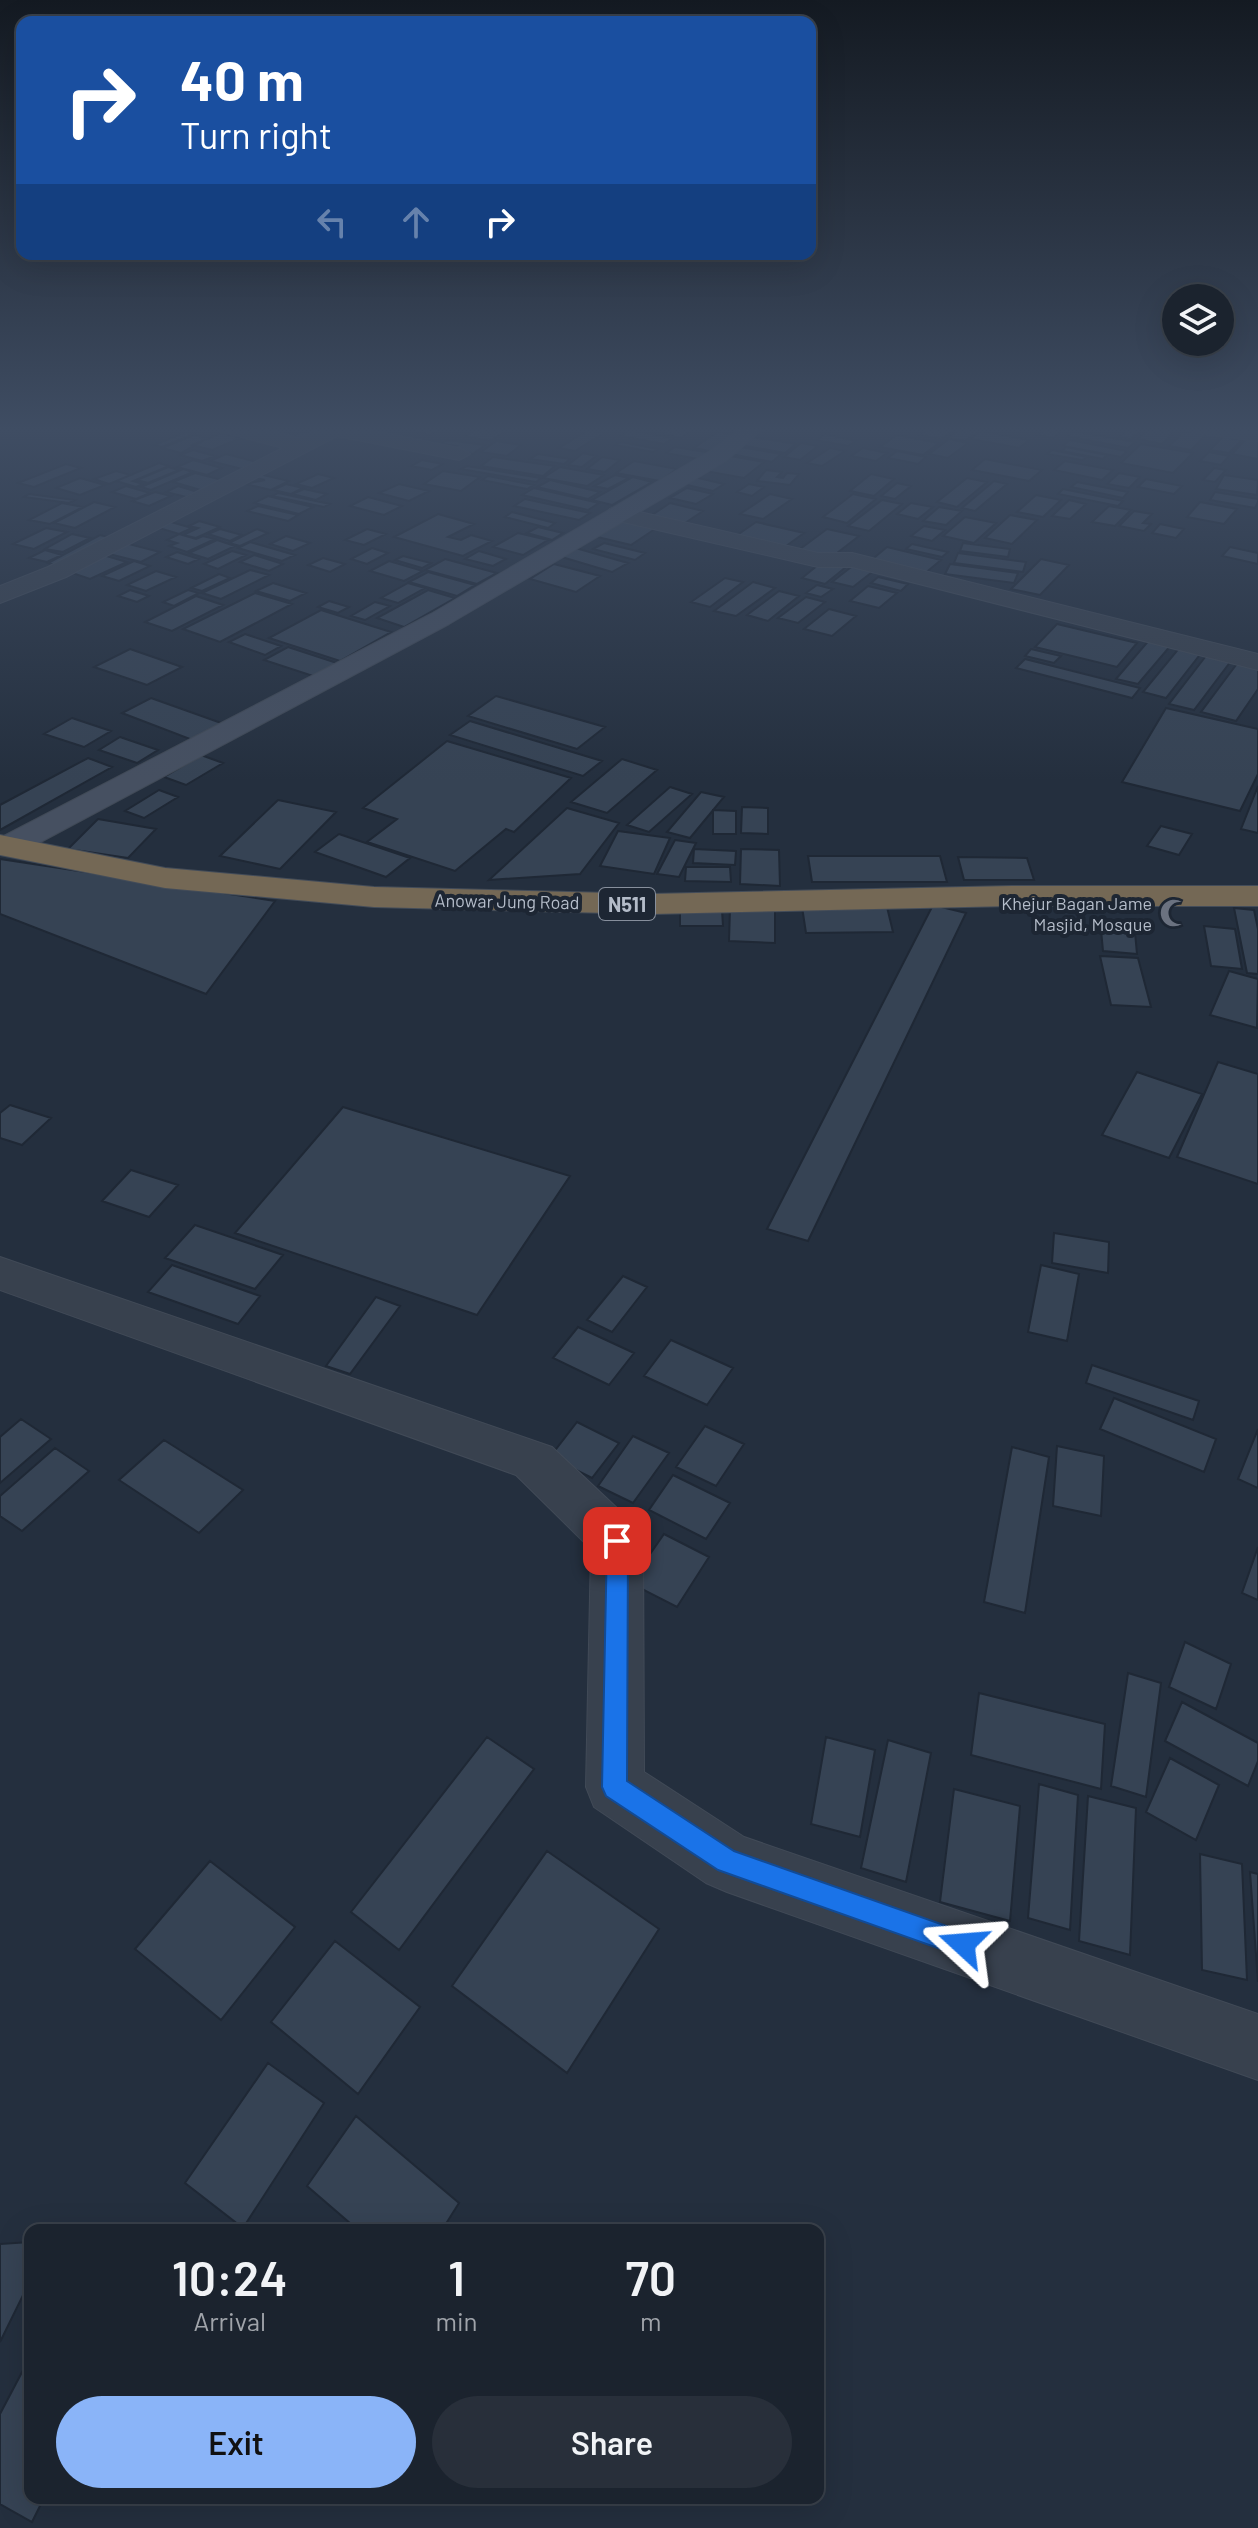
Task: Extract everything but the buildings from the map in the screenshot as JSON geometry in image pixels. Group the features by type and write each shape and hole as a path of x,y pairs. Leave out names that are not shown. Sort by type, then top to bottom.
{"highway":[{"name":"Anowar Jung Road","path":"5,846 165,878 374,897 651,904 1011,896 1258,896"}],"street":[{"path":"0,595 57,572 110,545"},
{"path":"5,846 440,619 565,545"},
{"path":"753,545 818,560 852,560 1258,662"},
{"path":"0,1273 534,1461 617,1541 615,1787 727,1862 1258,2047"}],"place":[{"name":"Khejur Bagan Jame Masjid, Mosque","path":"1174,913"}],"route":[{"path":"617,1541 615,1787 727,1862 963,1944"}]}
